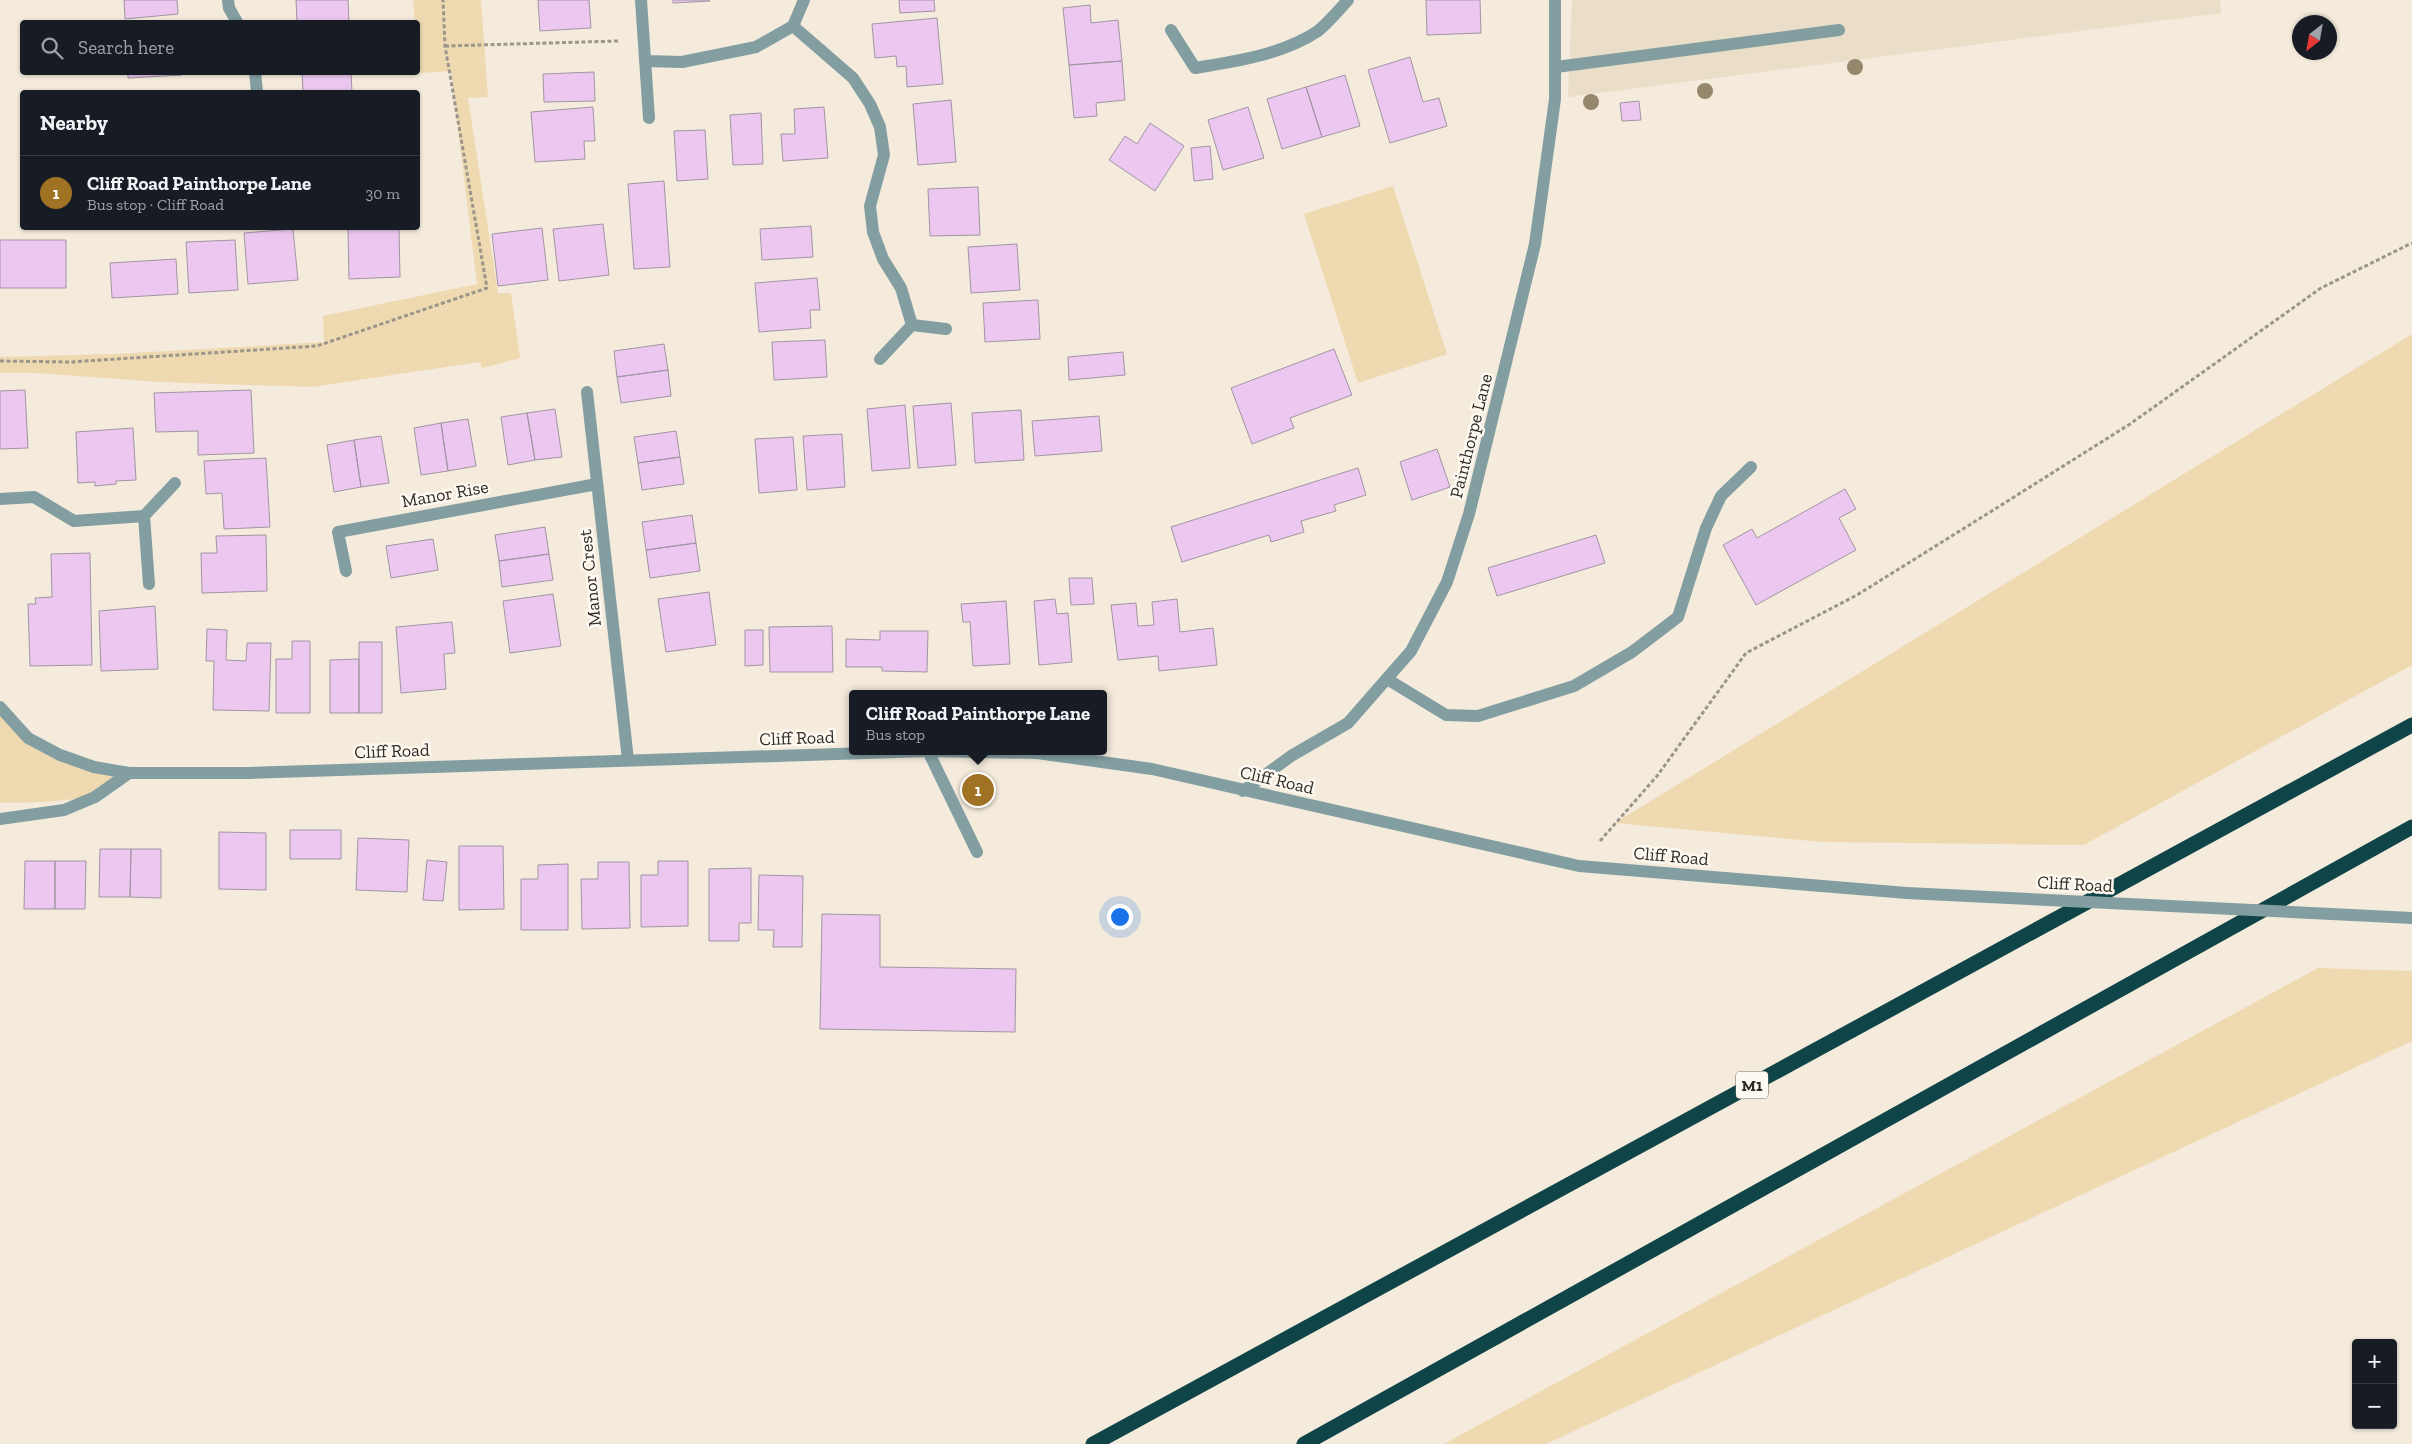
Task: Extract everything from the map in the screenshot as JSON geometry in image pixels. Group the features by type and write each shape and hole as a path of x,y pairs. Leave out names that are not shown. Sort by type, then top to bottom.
{"highway":[{"name":"M1","path":"1093,1444 2412,725"},
{"path":"1304,1444 2412,827"}],"street":[{"path":"228,0 229,8 236,20"},
{"path":"642,0 649,118"},
{"path":"645,61 682,62 756,47 793,26 804,0"},
{"path":"1171,30 1195,68 1232,62 1280,49 1318,30 1348,0"},
{"name":"Painthorpe Lane","path":"1243,791 1291,756 1348,723 1411,650 1447,582 1469,514 1535,244 1555,99 1555,0"},
{"path":"793,26 853,78 870,104 880,126 884,156 870,206 873,232 884,259 901,288 912,324"},
{"path":"1556,67 1839,30"},
{"path":"255,75 257,90"},
{"path":"912,324 946,329"},
{"path":"880,359 912,324"},
{"name":"Manor Crest","path":"587,392 628,760"},
{"path":"1387,679 1446,716 1478,716 1574,686 1632,652 1678,617 1706,528 1721,496 1751,467"},
{"path":"0,499 34,497 74,520 144,516 174,483"},
{"name":"Manor Rise","path":"346,571 338,532 597,484"},
{"path":"144,516 149,584"},
{"name":"Cliff Road","path":"0,707 28,738 60,755 94,767 129,773 249,773 849,753"},
{"path":"930,755 977,852"},
{"name":"Cliff Road","path":"1052,755 1152,768 1243,791 1579,866 1907,893 2412,918"},
{"path":"0,819 64,810 95,797 129,773"}],"path":[{"path":"0,360 70,362 317,346 487,288 445,46 443,0"},
{"path":"445,46 644,40"},
{"path":"1579,866 1657,776 1746,653 1857,595 2004,504 2130,424 2321,288 2412,243"}],"shaded area":[{"path":"413,0 481,0 488,97 468,98 498,293 511,293 520,358 482,368 480,362 312,387 159,382 37,373 0,373 0,357 114,354 324,342 323,316 477,284 451,71 420,73 420,20 415,20"},
{"path":"1572,0 2220,0 2221,13 1568,97"},
{"path":"1393,186 1447,354 1358,383 1304,214"},
{"path":"2412,334 2412,665 2084,845 1823,842 1615,823"},
{"path":"0,708 28,738 129,773 95,797 45,802 0,803"},
{"path":"2318,968 2412,971 2412,1041 1546,1444 1444,1444"}],"building":[{"path":"124,0 177,0 178,14 125,19"},
{"path":"296,0 348,0 349,20 297,20"},
{"path":"538,0 589,0 591,28 540,31"},
{"path":"673,0 709,0 710,1 673,3"},
{"path":"899,0 934,0 935,11 900,13"},
{"path":"1426,0 1480,0 1481,33 1427,35"},
{"path":"1090,5 1091,23 1118,20 1122,61 1069,65 1063,8"},
{"path":"937,18 943,84 907,87 906,66 897,67 896,56 875,58 872,24"},
{"path":"1410,57 1423,102 1439,98 1447,126 1390,143 1368,70"},
{"path":"1122,61 1125,100 1096,103 1097,116 1074,118 1069,65"},
{"path":"594,72 595,101 544,102 543,74"},
{"path":"128,75 182,75 128,78"},
{"path":"302,75 351,75 352,90 303,90"},
{"path":"1345,75 1360,126 1322,137 1306,87"},
{"path":"1306,87 1322,137 1282,149 1267,99"},
{"path":"951,100 956,162 918,165 913,104"},
{"path":"1639,101 1641,120 1622,121 1620,103"},
{"path":"593,107 595,141 584,141 585,159 535,162 531,112"},
{"path":"824,107 828,158 783,161 781,134 795,134 794,109"},
{"path":"1248,107 1264,158 1223,170 1208,120"},
{"path":"761,113 763,164 733,165 730,115"},
{"path":"1150,123 1184,146 1155,191 1109,160 1125,136 1137,144"},
{"path":"705,130 708,179 677,181 674,131"},
{"path":"1210,146 1213,179 1194,181 1191,148"},
{"path":"664,181 670,267 634,269 628,184"},
{"path":"978,187 980,235 930,236 928,189"},
{"path":"603,224 609,275 559,281 553,229"},
{"path":"811,226 813,257 762,260 760,229"},
{"path":"542,228 548,280 498,286 492,234"},
{"path":"293,230 298,280 248,284 244,233"},
{"path":"348,230 399,230 400,277 349,279"},
{"path":"0,240 66,240 66,288 0,288"},
{"path":"235,240 238,290 189,293 186,242"},
{"path":"1017,244 1020,290 971,293 968,247"},
{"path":"176,259 178,294 112,298 110,263"},
{"path":"817,278 820,310 810,310 811,328 759,332 755,283"},
{"path":"1038,300 1040,339 985,342 983,303"},
{"path":"825,340 827,377 774,380 772,342"},
{"path":"664,344 668,370 617,377 614,351"},
{"path":"1334,349 1352,395 1290,418 1294,428 1252,444 1231,388"},
{"path":"1123,352 1125,375 1069,380 1068,357"},
{"path":"668,370 671,396 621,403 617,377"},
{"path":"25,390 28,448 0,449 0,391"},
{"path":"251,390 254,453 198,455 198,431 156,432 154,393"},
{"path":"951,403 956,465 918,468 913,406"},
{"path":"905,405 910,468 872,471 867,409"},
{"path":"555,409 562,457 535,460 527,413"},
{"path":"1021,410 1024,460 975,463 972,413"},
{"path":"527,413 535,460 508,465 501,417"},
{"path":"1099,416 1102,451 1035,456 1032,421"},
{"path":"468,419 476,466 448,471 441,423"},
{"path":"441,423 448,471 421,475 414,428"},
{"path":"133,428 136,480 116,481 116,484 95,486 95,482 78,483 76,432"},
{"path":"676,431 680,457 638,463 634,437"},
{"path":"842,434 845,487 807,490 803,436"},
{"path":"381,436 389,483 361,487 354,440"},
{"path":"793,437 797,490 759,493 755,439"},
{"path":"354,440 361,487 334,492 327,445"},
{"path":"1437,449 1450,487 1412,500 1400,462"},
{"path":"680,457 684,484 642,490 638,463"},
{"path":"266,458 270,527 224,529 222,493 206,494 204,461"},
{"path":"1358,468 1366,495 1334,505 1336,511 1301,521 1304,532 1271,542 1269,535 1182,562 1171,527"},
{"path":"1845,489 1856,509 1839,518 1856,550 1756,605 1723,545 1752,529 1757,538"},
{"path":"692,515 696,543 646,550 642,522"},
{"path":"545,527 549,554 499,561 495,535"},
{"path":"266,535 267,591 202,593 201,553 217,553 216,536"},
{"path":"1596,535 1605,563 1497,596 1488,568"},
{"path":"433,539 438,570 391,578 386,546"},
{"path":"696,543 700,571 650,578 646,550"},
{"path":"90,553 92,665 30,666 28,604 36,604 35,598 52,597 51,554"},
{"path":"549,554 553,580 502,587 499,561"},
{"path":"1069,578 1092,578 1094,604 1071,605"},
{"path":"709,592 716,645 666,652 658,599"},
{"path":"553,594 561,646 510,653 503,601"},
{"path":"1055,599 1057,614 1068,613 1072,662 1039,665 1034,601"},
{"path":"1177,599 1180,632 1213,628 1217,665 1159,671 1158,656 1118,660 1111,605 1136,603 1138,626 1154,625 1152,602"},
{"path":"1006,601 1010,664 973,666 970,622 963,622 961,604"},
{"path":"155,606 158,669 101,671 99,611"},
{"path":"452,622 455,653 444,654 446,689 401,693 396,627"},
{"path":"832,626 833,672 770,672 769,627"},
{"path":"207,629 227,630 226,660 246,661 247,643 271,643 269,711 213,710 214,661 206,661"},
{"path":"745,630 763,630 763,665 745,666"},
{"path":"880,631 928,631 927,672 882,671 882,667 846,667 846,639 880,640"},
{"path":"292,641 310,641 310,713 276,713 276,659 292,659"},
{"path":"359,642 382,642 382,713 359,713"},
{"path":"359,659 359,713 330,713 330,660"},
{"path":"290,830 341,830 341,859 290,859"},
{"path":"219,832 266,833 266,890 219,889"},
{"path":"358,838 409,840 407,892 356,890"},
{"path":"459,846 503,846 504,909 459,910"},
{"path":"100,849 131,849 130,897 99,897"},
{"path":"131,849 161,849 161,898 130,897"},
{"path":"427,860 447,862 443,901 423,900"},
{"path":"25,861 55,861 55,909 24,909"},
{"path":"55,861 86,861 85,909 55,909"},
{"path":"658,861 688,861 688,926 641,927 641,875 658,875"},
{"path":"598,862 629,862 630,928 582,929 581,879 598,879"},
{"path":"568,864 568,930 521,930 521,879 538,879 538,865"},
{"path":"751,868 751,923 739,923 739,941 709,941 709,869"},
{"path":"759,875 803,876 802,947 773,947 774,930 758,930"},
{"path":"822,914 880,915 880,967 1016,969 1015,1032 820,1029"}],"place":[{"name":"Cliff Road Painthorpe Lane","path":"978,790"}]}
